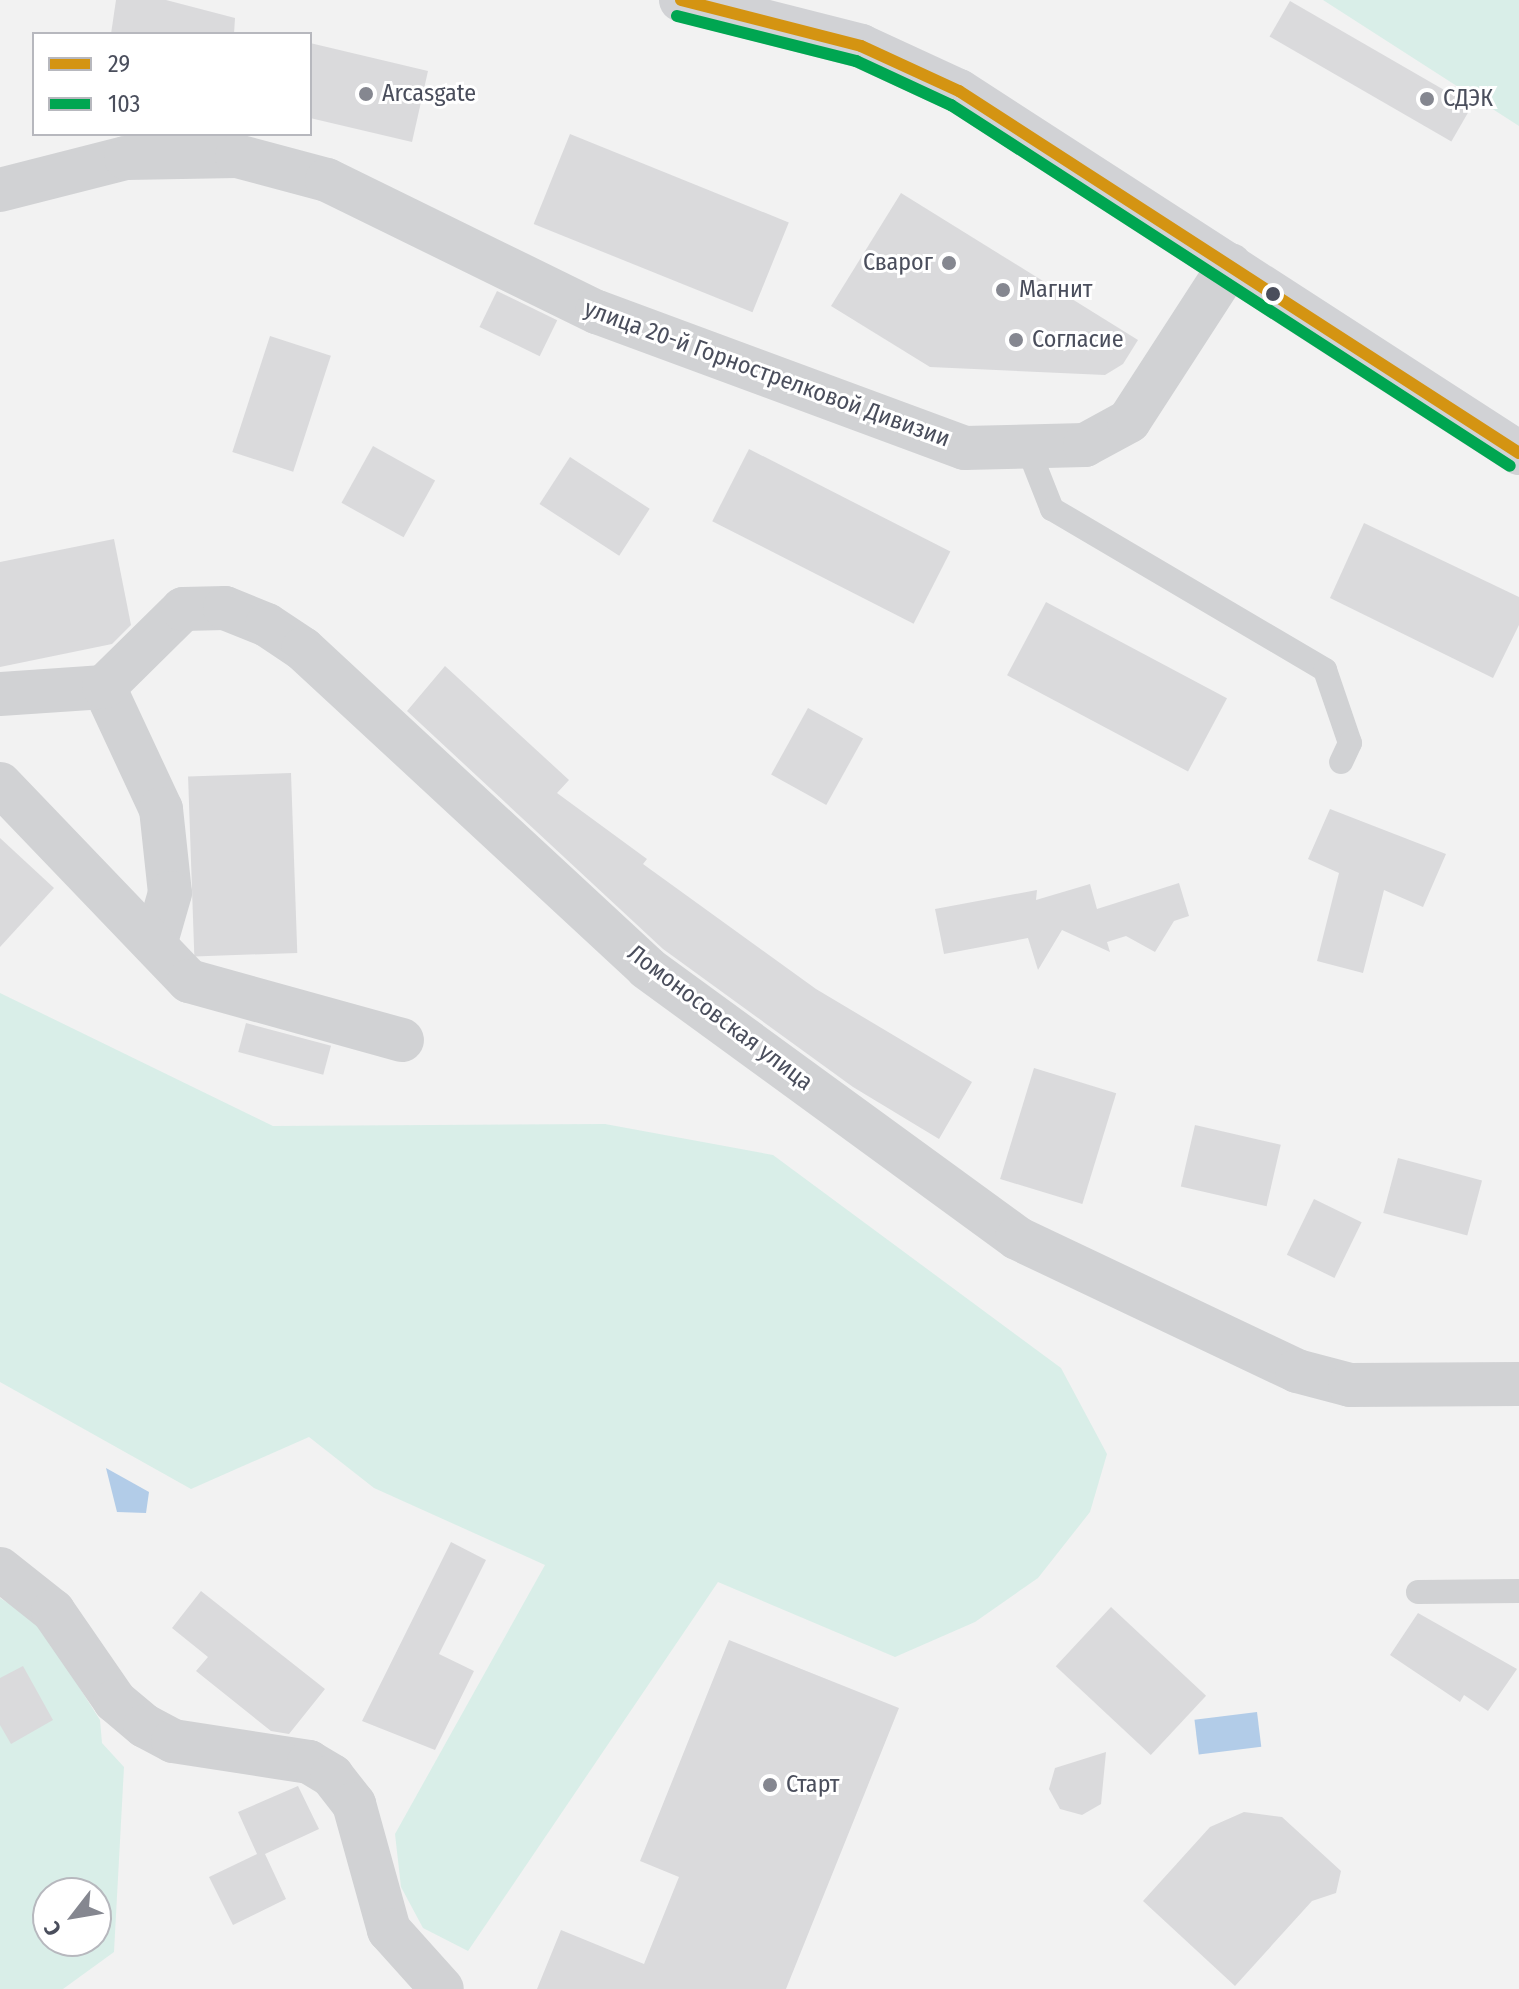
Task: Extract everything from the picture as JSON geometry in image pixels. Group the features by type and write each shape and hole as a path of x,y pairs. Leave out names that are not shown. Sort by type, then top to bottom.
{"main road":[{"path":"681,0 861,46 959,91 1519,453"}],"street":[{"name":"улица 20-й Горнострелковой Дивизии","path":"0,190 126,158 237,156 327,180 597,312 965,448 1085,445 1129,421 1230,265"},
{"name":"Ломоносовская улица","path":"104,687 183,609 225,608 267,625 314,659 647,968 1017,1238 1297,1371 1350,1385 1519,1384"},
{"path":"0,694 104,687 161,809 170,893 155,945"},
{"path":"0,784 189,981 402,1040"},
{"path":"0,1569 53,1611 115,1701 145,1726 173,1741 309,1762 332,1776 354,1804 389,1930 442,1989"}],"lane":[{"path":"1027,446 1052,509 1325,670 1350,743 1341,762"},
{"path":"1418,1592 1519,1591"}],"green space":[{"path":"1323,0 1519,0 1519,126"},
{"path":"0,993 273,1126 605,1124 773,1155 1061,1368 1107,1454 1090,1512 1038,1578 975,1622 895,1657 718,1582 468,1951 423,1928 401,1887 395,1834 545,1565 374,1488 309,1437 191,1489 0,1382"},
{"path":"0,1598 37,1621 100,1720 102,1743 124,1767 114,1952 112,1953 112,1877 32,1877 32,1957 107,1957 63,1989 0,1989"}],"water":[{"path":"106,1468 149,1492 146,1513 117,1512"},
{"path":"1257,1712 1261,1747 1199,1754 1194,1720"}],"building":[{"path":"116,0 166,0 235,18 234,32 111,32"},
{"path":"1290,1 1472,106 1451,142 1270,37"},
{"name":"Arcasgate","path":"312,43 428,71 412,142 312,118"},
{"path":"570,134 789,222 752,312 534,224"},
{"path":"901,193 1138,340 1123,364 1105,375 930,367 831,306"},
{"path":"497,291 557,320 540,356 479,327"},
{"path":"270,336 331,356 293,472 232,452"},
{"path":"373,446 435,480 404,537 341,503"},
{"path":"749,449 950,552 914,624 712,521"},
{"path":"570,457 650,509 619,556 540,504"},
{"path":"1364,523 1519,597 1519,625 1493,678 1330,598"},
{"path":"114,539 131,625 112,644 0,667 0,562"},
{"path":"1046,602 1227,698 1188,772 1007,675"},
{"path":"445,666 569,780 557,793 647,859 643,864 816,989 972,1082 939,1139 853,1087 663,949 407,711"},
{"path":"808,708 863,739 826,805 771,774"},
{"path":"291,773 297,953 194,956 188,777"},
{"path":"1330,809 1446,854 1423,907 1384,890 1363,973 1317,961 1339,873 1308,859"},
{"path":"0,838 54,888 0,947"},
{"path":"1179,883 1189,916 1174,921 1155,952 1126,936 1107,942 1110,952 1062,930 1038,970 1028,938 944,954 935,909 1037,890 1036,900 1090,884 1097,909"},
{"path":"246,1023 331,1046 323,1075 238,1052"},
{"path":"1034,1068 1116,1093 1082,1204 1000,1179"},
{"path":"1195,1125 1281,1145 1267,1206 1181,1186"},
{"path":"1398,1158 1482,1181 1467,1236 1383,1213"},
{"path":"1314,1199 1362,1222 1334,1278 1287,1255"},
{"path":"451,1542 486,1560 439,1654 474,1671 435,1750 362,1721"},
{"path":"201,1591 325,1689 289,1734 271,1731 196,1671 208,1657 172,1628"},
{"path":"1111,1607 1206,1696 1151,1755 1056,1666"},
{"path":"1418,1613 1517,1669 1488,1711 1464,1695 1460,1702 1390,1655"},
{"name":"Старт","path":"729,1640 899,1708 786,1989 537,1989 561,1930 644,1964 679,1877 640,1861"},
{"path":"23,1666 53,1720 11,1744 0,1725 0,1678"},
{"path":"1106,1752 1101,1804 1082,1815 1060,1809 1049,1789 1055,1768"},
{"path":"298,1786 319,1829 265,1854 286,1899 233,1925 209,1877 257,1854 238,1812"},
{"path":"1244,1812 1282,1817 1341,1871 1336,1893 1312,1901 1235,1986 1143,1901 1210,1827"}],"transit line":[{"name":"29","path":"681,0 861,46 959,91 1519,453"},
{"name":"103","path":"677,16 856,61 951,105 1510,466"}],"place":[{"name":"Arcasgate","path":"366,94"},
{"name":"СДЭК","path":"1427,99"},
{"name":"Сварог","path":"949,263"},
{"name":"Магнит","path":"1003,290"},
{"name":"Согласие","path":"1016,340"},
{"name":"Старт","path":"770,1785"}]}
